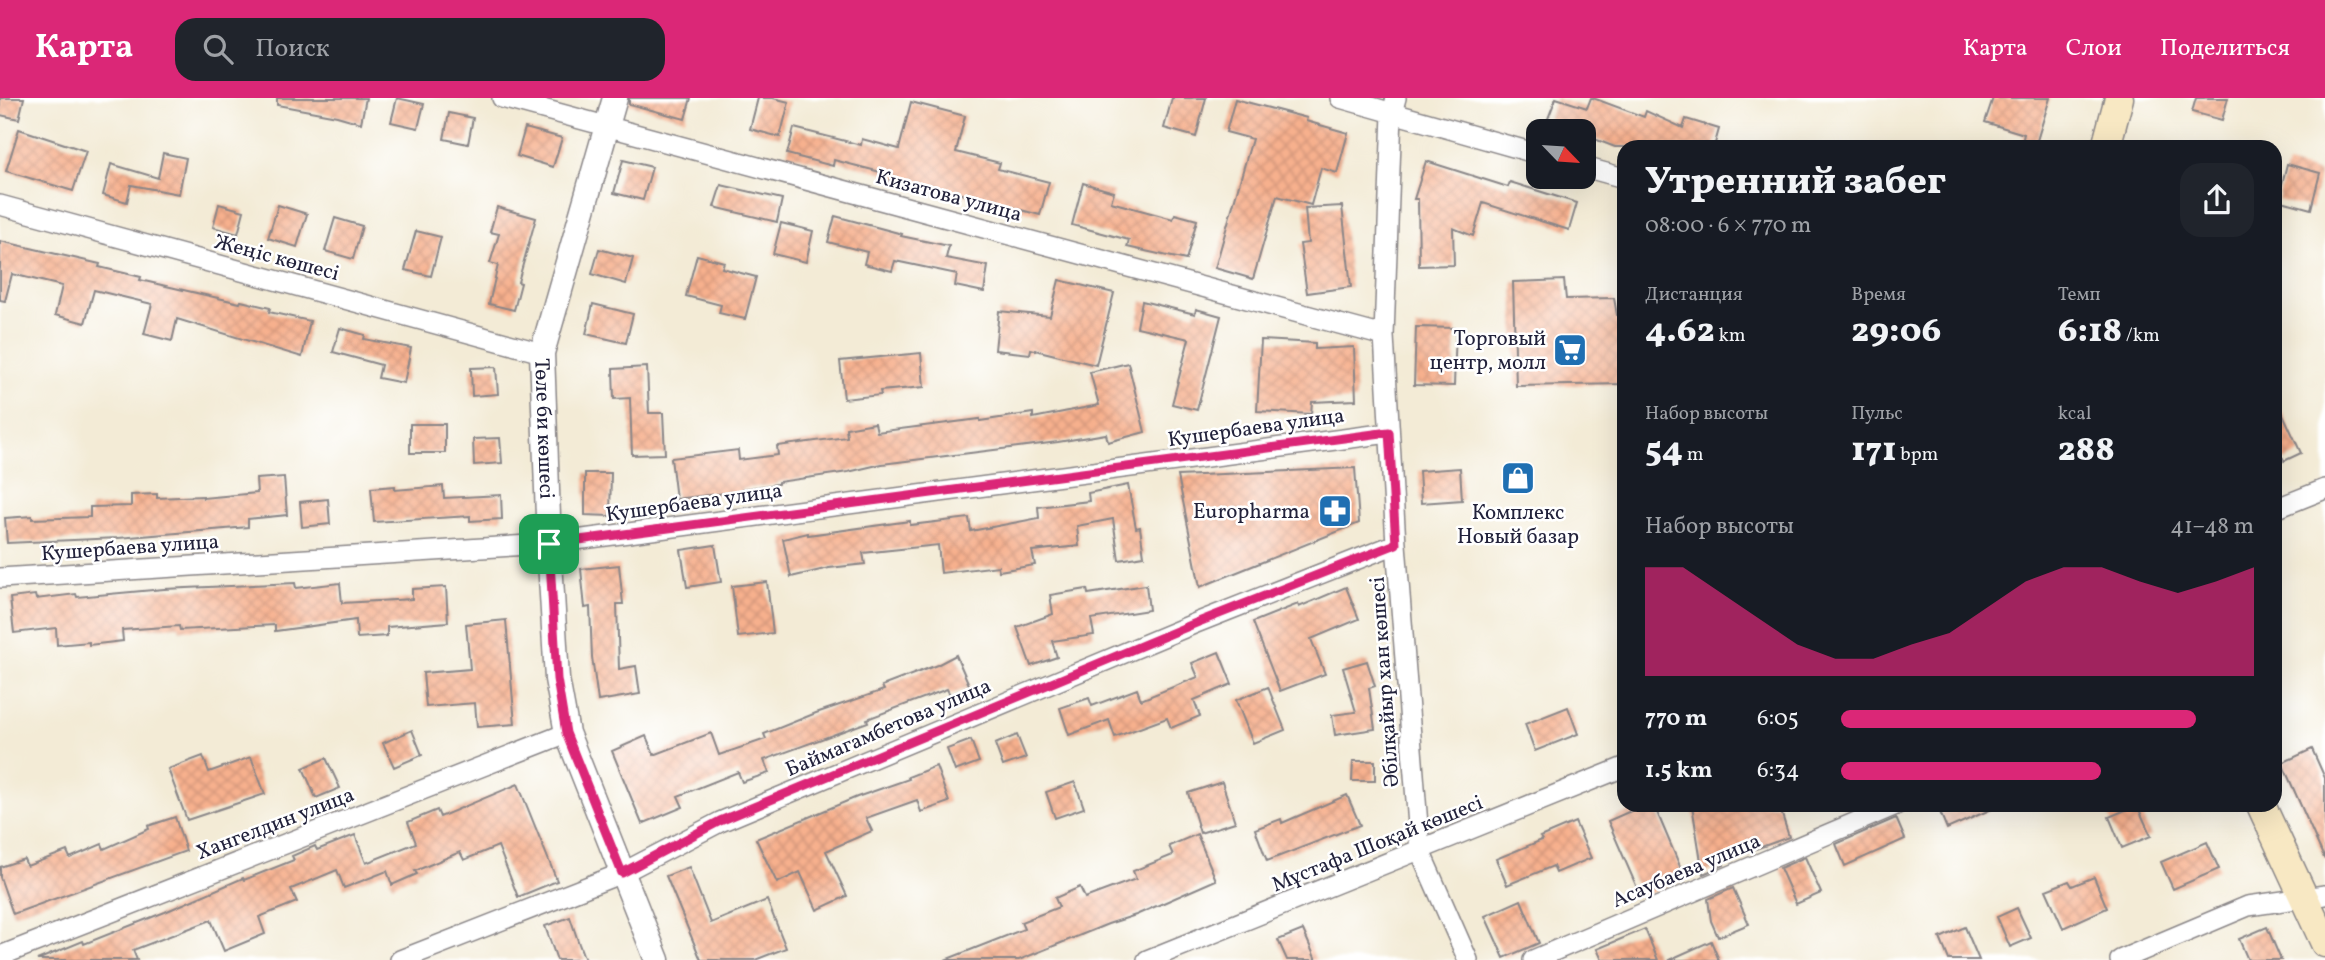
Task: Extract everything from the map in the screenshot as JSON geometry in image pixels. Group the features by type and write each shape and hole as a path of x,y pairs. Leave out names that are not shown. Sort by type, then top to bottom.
{"main road":[{"path":"2108,140 2119,98"},
{"path":"2265,812 2316,897 2325,943"}],"street":[{"name":"Кизатова улица","path":"502,98 1384,335"},
{"name":"Төле би көшесі","path":"614,98 542,353 549,544 557,679 566,733 657,960"},
{"path":"1340,98 1394,106 1526,150"},
{"name":"Әбілқайыр хан көшесі","path":"1394,106 1384,335 1396,544 1420,851 1468,960"},
{"path":"1596,170 1617,176"},
{"name":"Жеңіс көшесі","path":"0,205 542,353"},
{"name":"Кушербаева улица","path":"0,578 549,544 1389,432"},
{"path":"2282,506 2325,489"},
{"name":"Баймагамбетова улица","path":"400,960 622,873 720,821 1196,623 1396,544"},
{"name":"Хангелдин улица","path":"0,956 566,733"},
{"name":"Мұстафа Шоқай көшесі","path":"1147,960 1617,769"},
{"name":"Асаубаева улица","path":"1533,960 1880,812"},
{"path":"2120,960 2248,906 2316,897"}],"building":[{"path":"0,98 24,98 19,119 0,115"},
{"path":"277,98 366,98 361,123 277,105"},
{"path":"397,98 424,104 418,128 391,122"},
{"path":"629,98 691,98 685,119 629,104"},
{"path":"758,98 789,102 780,137 750,129"},
{"path":"1172,98 1206,98 1196,137 1164,128"},
{"path":"1556,98 1587,108 1593,98 1644,117 1646,111 1683,128 1686,119 1719,129 1716,140 1617,140 1615,147 1596,140 1596,119 1548,119"},
{"path":"1993,98 2050,98 2037,140 2023,140 2024,134 1985,122"},
{"path":"2196,98 2228,98 2222,120 2192,112"},
{"path":"1235,99 1307,118 1306,121 1348,133 1337,173 1321,168 1311,205 1277,196 1253,279 1215,268 1252,139 1226,132"},
{"path":"911,102 965,116 956,152 1000,163 998,169 1049,182 1040,215 946,190 944,196 890,182 892,175 834,160 833,166 787,154 794,128 861,145 862,139 899,149"},
{"path":"449,113 473,118 468,144 444,139"},
{"path":"525,128 562,138 553,167 517,156"},
{"path":"19,129 86,151 73,191 6,171"},
{"path":"163,153 186,158 179,194 131,185 127,202 103,195 111,164 158,178"},
{"path":"623,160 652,167 643,200 614,193"},
{"path":"1426,161 1508,187 1510,182 1577,203 1569,230 1483,203 1473,236 1453,228 1454,265 1419,266 1418,199 1414,199"},
{"path":"2287,164 2320,173 2311,209 2282,201 2282,184"},
{"path":"1083,183 1114,192 1111,202 1173,219 1175,214 1197,220 1186,260 1127,247 1129,240 1072,225"},
{"path":"721,185 782,199 777,222 714,207"},
{"path":"219,204 244,211 238,234 213,227"},
{"path":"278,205 307,214 297,247 268,238"},
{"path":"1342,206 1351,287 1307,293 1300,244 1308,243 1305,208"},
{"path":"497,207 536,218 518,282 521,283 514,310 489,304 498,265 490,263 499,234 490,232"},
{"path":"835,216 902,234 901,236 949,246 946,258 988,266 984,292 955,286 957,274 895,261 892,271 864,264 867,252 828,242"},
{"path":"335,218 362,226 353,259 325,251"},
{"path":"781,223 813,231 806,262 773,254"},
{"path":"416,231 441,237 431,276 405,270"},
{"path":"0,241 100,264 99,267 141,277 140,280 240,303 241,301 270,308 269,312 310,321 302,357 177,319 172,341 144,334 152,304 94,290 85,323 55,315 62,286 12,274 5,301 0,300"},
{"path":"599,249 633,258 626,284 592,274"},
{"path":"697,255 724,262 722,268 756,277 745,319 719,313 721,305 686,296"},
{"path":"1059,280 1114,293 1096,365 1031,349 1030,354 995,350 999,311 1050,316"},
{"name":"Торговый центр, молл","path":"1564,280 1566,299 1614,298 1617,315 1617,384 1516,386 1513,282"},
{"path":"1142,301 1195,314 1196,309 1221,316 1197,410 1172,404 1189,339 1137,327"},
{"path":"593,304 633,314 626,343 586,334"},
{"path":"1416,327 1456,328 1454,386 1414,385"},
{"path":"340,328 365,335 364,339 411,348 404,383 378,378 381,365 333,352"},
{"path":"1261,340 1315,343 1315,349 1354,347 1356,400 1312,402 1311,414 1257,411"},
{"path":"921,353 924,387 880,391 881,395 844,399 840,361"},
{"path":"1128,363 1145,432 1108,442 1106,434 882,464 778,482 743,491 676,499 671,458 738,450 739,460 778,455 777,446 847,437 846,428 875,423 877,432 1033,413 1033,418 1099,405 1090,372"},
{"path":"496,367 498,394 472,396 471,368"},
{"path":"647,367 649,413 663,413 665,454 632,455 630,398 614,399 613,369"},
{"path":"2282,412 2301,453 2284,461"},
{"path":"410,424 445,424 445,453 410,453"},
{"path":"500,438 502,463 474,465 473,439"},
{"path":"1355,468 1359,523 1200,587 1178,476"},
{"path":"1460,468 1462,500 1421,503 1419,471"},
{"path":"585,473 611,473 610,516 585,515"},
{"path":"284,477 287,515 248,519 248,527 118,538 7,543 5,518 90,517 90,507 131,506 131,495 203,498 257,493 256,479"},
{"path":"1128,485 1136,528 1140,527 1144,556 1119,560 1113,519 1077,526 1079,546 1032,551 1035,565 999,571 998,566 941,573 938,545 863,553 865,564 829,568 791,577 783,539 808,533 910,521 910,525 969,518 971,531 1039,518 1038,507 1089,501 1088,493"},
{"path":"395,486 395,490 443,486 444,498 501,495 502,519 470,521 470,516 374,522 371,488"},
{"path":"328,499 330,524 302,527 300,502"},
{"path":"715,545 721,582 687,587 681,550"},
{"path":"619,565 623,604 617,604 619,669 636,666 640,694 598,701 592,657 590,607 585,608 581,569"},
{"path":"767,582 773,633 738,637 732,586"},
{"path":"295,583 296,588 340,583 342,603 412,599 412,589 446,587 448,622 387,627 387,636 357,638 356,620 275,631 275,625 180,630 179,626 122,630 123,641 89,645 89,642 57,645 56,628 14,633 10,598 35,595 36,599 76,594 77,597 164,589"},
{"path":"1146,585 1149,610 1091,619 1094,635 1052,641 1057,657 1031,666 1017,627 1053,614 1050,595 1087,589 1088,594"},
{"path":"1346,587 1359,619 1311,639 1325,674 1280,691 1253,622 1298,604 1299,607"},
{"path":"506,620 515,724 477,727 475,703 426,707 423,673 470,669 466,624"},
{"path":"1219,652 1232,684 1194,700 1200,716 1171,728 1167,718 1115,737 1109,720 1069,735 1060,708 1089,698 1092,706 1137,689 1141,700 1198,677 1192,663"},
{"path":"956,655 970,687 950,695 947,689 867,719 868,722 764,760 769,773 742,782 738,772 678,796 683,807 642,824 612,751 646,736 654,755 711,733 719,755 766,739 764,734 816,713 884,690 882,686"},
{"path":"1367,661 1375,686 1369,688 1375,729 1335,735 1332,715 1356,712 1343,668"},
{"path":"1268,687 1285,730 1253,743 1236,700"},
{"path":"1568,707 1578,734 1535,751 1525,724"},
{"path":"412,730 422,755 394,767 383,743"},
{"path":"1017,735 1026,758 1003,766 995,744"},
{"path":"971,740 979,762 955,771 947,749"},
{"path":"2312,749 2325,778 2325,860 2282,763"},
{"path":"203,756 209,772 251,757 265,794 187,820 168,769"},
{"path":"326,758 340,788 316,798 303,768"},
{"path":"1353,761 1375,761 1375,781 1352,781"},
{"path":"936,766 949,802 921,812 917,800 866,818 872,831 826,851 847,896 817,910 800,872 777,883 756,839"},
{"path":"1075,782 1084,808 1055,818 1046,792"},
{"path":"1222,782 1235,822 1200,833 1188,793"},
{"path":"518,784 557,881 518,897 498,846 464,860 460,852 415,871 417,874 392,885 387,871 344,888 337,870 291,889 297,902 259,917 265,934 224,951 211,920 133,950 137,960 37,960 83,941 84,944 243,878 244,880 294,860 292,856 315,846 317,850 355,835 366,863 416,843 408,822 437,810 440,817"},
{"path":"1347,795 1360,825 1267,861 1255,829 1281,819 1282,823"},
{"path":"1628,812 1657,812 1685,878 1641,897 1608,821"},
{"path":"1693,812 1781,812 1789,837 1722,861 1724,865 1703,874"},
{"path":"1940,812 1985,812 1947,829"},
{"path":"2121,812 2140,812 2151,836 2122,848 2109,817"},
{"path":"175,817 186,851 13,914 0,877 0,867 24,859 27,866 67,851 70,858 102,844 104,849 149,829 148,826"},
{"path":"1896,818 1905,839 1845,866 1836,844"},
{"path":"1575,822 1591,858 1556,873 1553,866 1507,885 1496,859 1542,840 1540,837"},
{"path":"1197,834 1216,880 1136,915 1019,960 945,960 1024,929 1021,922 1059,907 1055,898 1080,887 1085,898 1136,879 1133,871 1173,855 1169,846"},
{"path":"2207,842 2219,869 2173,889 2161,862"},
{"path":"1805,857 1821,893 1796,904 1780,868"},
{"path":"689,867 711,923 767,900 786,948 755,960 701,960 666,876"},
{"path":"2094,877 2107,908 2063,928 2046,890 2069,881 2072,886"},
{"path":"1733,888 1749,924 1718,937 1711,921 1708,899"},
{"path":"1521,900 1539,943 1504,958 1485,916"},
{"path":"2017,908 2031,938 2010,947 1997,917"},
{"path":"570,917 585,960 557,960 545,926"},
{"path":"1965,927 1979,960 1949,960 1940,938"},
{"path":"2267,927 2281,960 2248,960 2239,939"},
{"path":"1645,929 1658,960 1602,960 1597,949"},
{"path":"1303,930 1316,960 1287,960 1278,940"},
{"path":"1711,941 1719,960 1669,960"}],"place":[{"name":"Торговый центр, молл","path":"1570,350"},
{"name":"Комплекс Новый базар","path":"1518,478"},
{"name":"Europharma","path":"1335,511"}],"route":[{"path":"1389,432 1396,544 1196,623 720,821 622,873 566,733 557,679 549,544 1389,432"}]}
